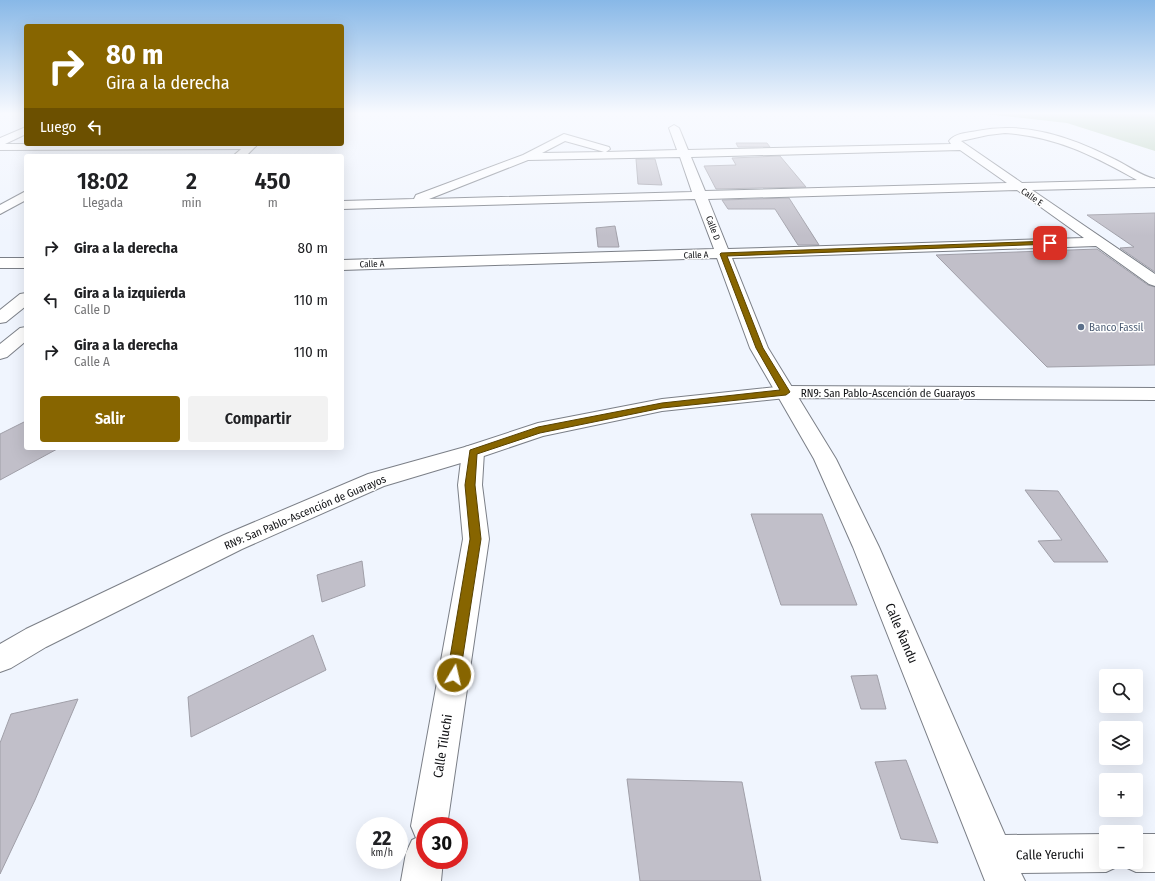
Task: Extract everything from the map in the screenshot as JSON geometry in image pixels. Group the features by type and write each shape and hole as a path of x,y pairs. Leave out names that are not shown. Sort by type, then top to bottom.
{"main road":[{"path":"404,204 532,154"},
{"path":"527,157 621,154"},
{"name":"Calle D","path":"683,154 701,196 759,348 786,392"},
{"name":"Calle E","path":"971,154 1155,281"},
{"path":"1098,154 1153,183"},
{"path":"344,205 1153,183"},
{"path":"0,210 24,196"},
{"name":"Calle A","path":"344,265 1097,242"},
{"path":"0,263 24,263"},
{"path":"0,318 24,300"},
{"path":"0,354 24,334"},
{"name":"RN9: San Pablo-Ascención de Guarayos","path":"0,659 36,638 233,542 376,480 473,452 538,430 662,406 786,392 1155,394"},
{"name":"Calle Ñandu","path":"786,392 825,459 866,547 999,868"},
{"name":"Calle Tiluchi","path":"430,817 476,539 470,485 473,452"},
{"path":"1143,853 1155,853"},
{"name":"Calle Yeruchi","path":"999,868 1099,854"},
{"path":"420,881 422,869"}],"building":[{"path":"780,156 806,187 716,189 704,166 736,165 732,158"},
{"path":"636,159 655,159 662,185 638,184"},
{"path":"789,198 819,245 798,245 775,209 728,209 722,200"},
{"path":"1155,213 1155,272 1120,248 1134,247 1087,215"},
{"path":"615,226 619,247 598,247 596,228"},
{"name":"Banco Fassil","path":"1097,249 1148,285 1155,287 1155,365 1047,367 936,255"},
{"path":"24,422 24,450 55,450 0,480 0,434"},
{"path":"1025,490 1058,491 1108,562 1054,562 1038,541 1062,540"},
{"path":"751,514 822,514 857,605 781,605"},
{"path":"362,561 365,586 322,602 317,575"},
{"path":"313,635 326,670 191,737 188,697"},
{"path":"877,675 886,709 861,709 851,676"},
{"path":"78,699 35,800 0,874 0,743 11,714"},
{"path":"906,760 938,843 901,839 875,762"},
{"path":"627,779 742,782 761,881 640,881"}],"place":[{"name":"Banco Fassil","path":"1081,327"}],"route":[{"path":"454,675 476,539 470,485 473,452 538,430 662,406 786,392 759,348 723,254 1050,243"}]}
